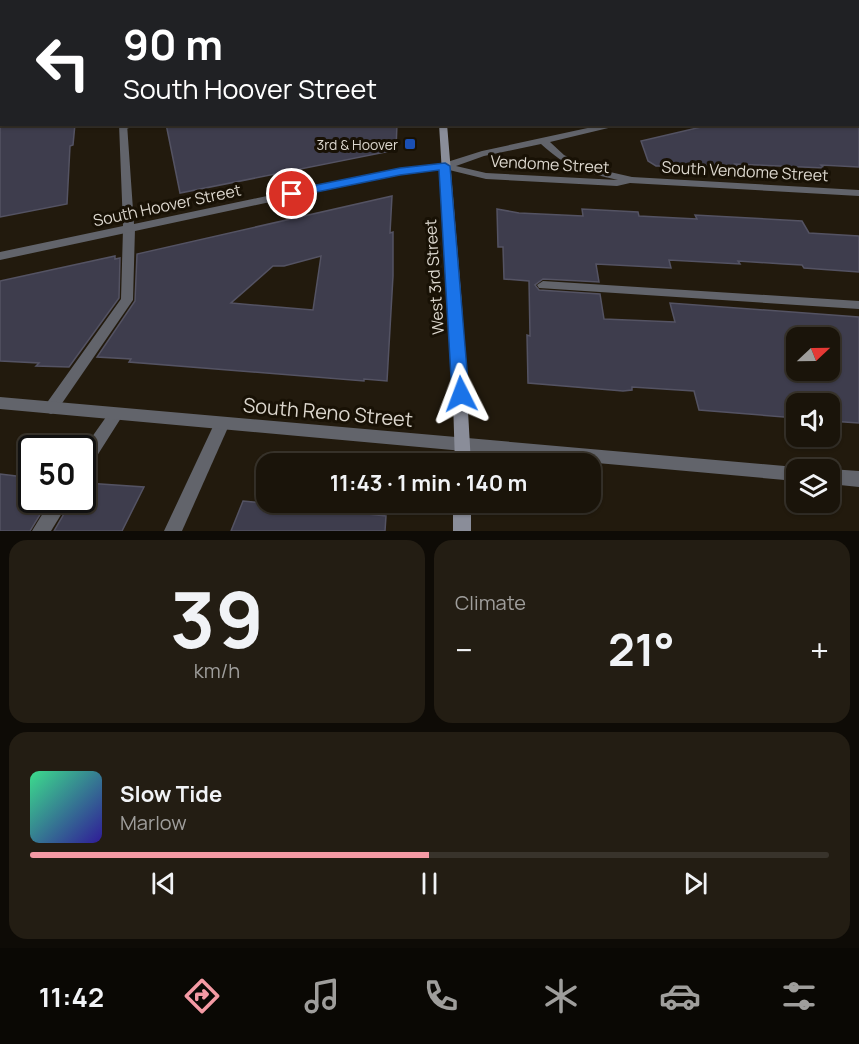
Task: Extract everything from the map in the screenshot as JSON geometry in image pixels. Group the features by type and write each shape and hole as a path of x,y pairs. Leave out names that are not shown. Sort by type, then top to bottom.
{"main road":[{"name":"West 3rd Street","path":"443,126 463,453"},
{"path":"462,513 462,531"}],"street":[{"path":"51,408 127,300 129,228 123,126"},
{"name":"South Hoover Street","path":"0,256 386,174 445,166 482,154 612,126"},
{"name":"Vendome Street","path":"543,141 561,157 585,169 630,180"},
{"name":"Vendome Street","path":"445,166 486,176 617,183 630,180"},
{"name":"South Vendome Street","path":"630,180 859,193"},
{"path":"543,285 859,305"},
{"name":"South Reno Street","path":"0,403 786,473"},
{"path":"96,444 116,414"},
{"path":"173,531 222,423"},
{"path":"840,478 859,479"},
{"path":"41,531 53,513"}],"building":[{"path":"0,126 75,126 73,145 70,146 67,204 0,217"},
{"path":"166,126 397,126 396,150 180,193"},
{"path":"705,126 859,126 859,167 821,165 824,168 735,164 738,167 677,164 656,166 648,161 641,141"},
{"path":"392,196 390,233 393,232 393,276 387,381 129,362 131,359 97,357 135,301 137,254","holes":["321,256 313,310 231,303 273,266 284,266"]},
{"path":"497,209 519,213 583,216 582,209 638,212 639,216 697,219 695,215 802,221 809,233 859,236 859,272 804,268 802,265 669,260 671,268 596,264 599,282 543,279 535,285 539,290 600,294 604,319 675,322 670,303 859,317 859,423 840,422 840,393 786,393 786,417 699,410 694,391 632,387 632,390 623,391 528,383 529,281 504,279 503,247 498,247"},
{"path":"115,256 115,259 120,258 119,298 69,367 36,366 39,363 0,361 0,281"},
{"path":"0,474 18,476 18,513 41,513 30,531 0,531"},
{"path":"96,484 144,487 122,531 54,531 64,513 96,513"},
{"path":"243,501 256,502 256,513 357,513 386,516 385,531 231,531"}],"place":[{"name":"3rd & Hoover","path":"410,144"}],"route":[{"path":"292,194 400,171 445,166 461,394"}]}
